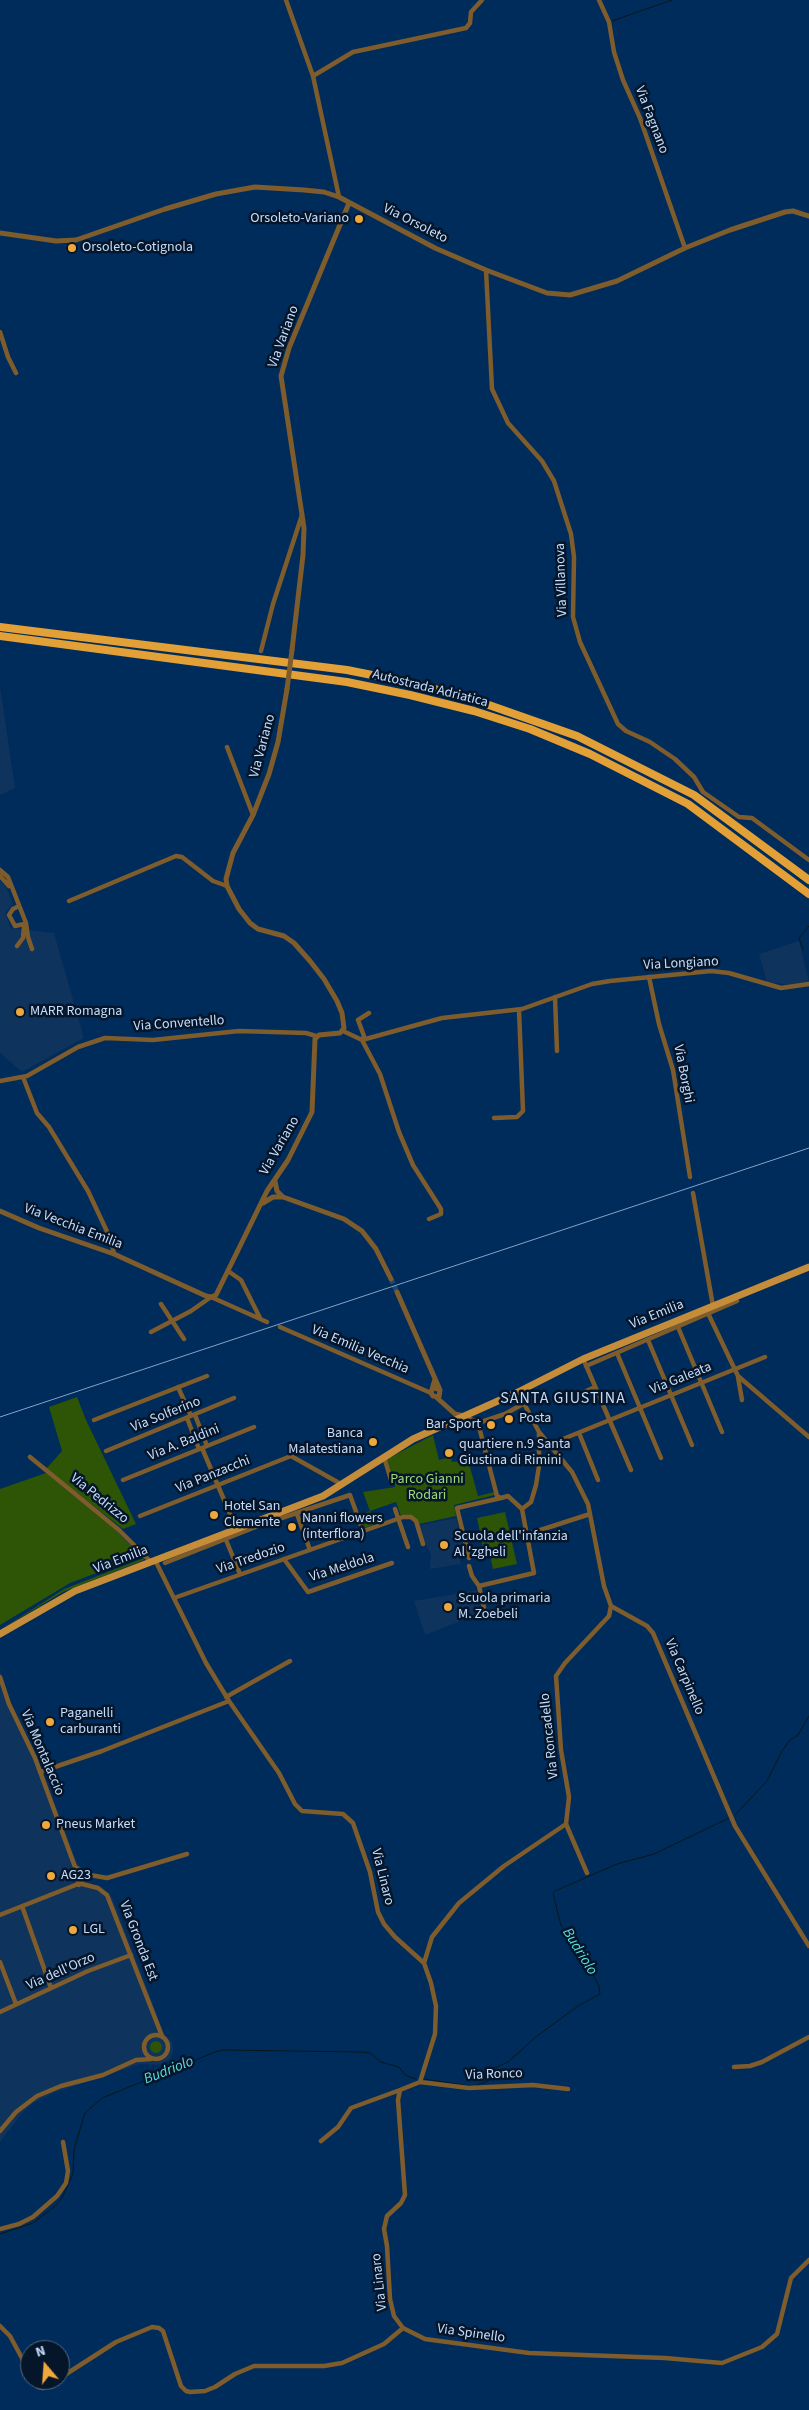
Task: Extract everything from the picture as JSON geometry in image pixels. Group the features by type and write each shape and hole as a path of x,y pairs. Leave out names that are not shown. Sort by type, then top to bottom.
{"highway":[{"name":"Autostrada Adriatica","path":"0,627 347,670 412,682 469,698 577,736 694,795 809,880"},
{"name":"Autostrada Adriatica","path":"0,636 346,682 410,694 474,711 530,729 590,754 688,804 809,894"}],"main road":[{"name":"Via Emilia","path":"0,1634 75,1591 236,1528 258,1524 325,1499 342,1484 413,1440 585,1362 809,1267"}],"street":[{"path":"286,0 313,76 339,198"},
{"path":"313,76 353,52 466,28 470,23 471,12 482,0"},
{"name":"Via Fagnano","path":"599,0 609,22 614,52 623,80 640,118 685,248"},
{"name":"Via Orsoleto","path":"0,233 56,241 76,240 199,198 255,187 311,190 339,198 435,248 486,270 547,293 570,295 617,281 685,248 730,230 785,212 793,211 809,216"},
{"name":"Via Variano","path":"227,886 226,878 233,853 258,803 278,742 287,688 303,555 303,514 282,396 281,376 290,348 349,203"},
{"name":"Via Villanova","path":"486,270 492,389 508,423 542,461 554,481 571,534 574,557 573,617 575,625 580,642 618,724 675,759 694,777 703,792 739,817 752,818 809,860"},
{"path":"0,332 8,358 16,373"},
{"name":"Via Variano","path":"261,651 273,604 303,514"},
{"name":"Via Variano","path":"227,748 253,815"},
{"path":"248,802 258,803"},
{"path":"69,901 176,856 182,857 213,881 227,886 239,909 250,923 258,928 284,936 294,943 324,979 342,1013 343,1031"},
{"path":"0,870 8,877 18,907"},
{"path":"0,876 9,886 25,924 32,948"},
{"path":"18,907 10,915 15,926 25,924"},
{"path":"17,946 24,938 25,924"},
{"name":"Via Longiano","path":"362,1040 442,1018 519,1010 592,984 711,971 729,973 781,988 809,984"},
{"name":"Via Borghi","path":"649,977 659,1024 671,1063 690,1178"},
{"path":"555,997 557,1051"},
{"path":"494,1118 517,1117 523,1111 519,1010"},
{"path":"362,1040 364,1036 358,1020 369,1013"},
{"name":"Via Conventello","path":"0,1081 23,1077 78,1047 105,1038 153,1040 239,1030 306,1033 316,1036"},
{"path":"316,1036 343,1031 362,1040 386,1088 404,1146 426,1187 441,1209 441,1214 429,1219"},
{"name":"Via Variano","path":"211,1297 216,1295 268,1191 288,1160 312,1112 316,1036"},
{"path":"23,1077 34,1108 49,1127 88,1191 111,1240 114,1254"},
{"path":"276,1178 277,1191 283,1198"},
{"path":"268,1191 277,1191"},
{"path":"268,1191 273,1197"},
{"path":"693,1193 709,1310 738,1376 742,1400"},
{"path":"261,1205 273,1197 283,1198 344,1219 362,1231 376,1248 391,1278"},
{"name":"Via Vecchia Emilia","path":"0,1211 39,1228 114,1254 211,1297"},
{"path":"228,1271 241,1280 260,1319"},
{"path":"397,1292 446,1405"},
{"path":"150,1332 211,1297 266,1322"},
{"name":"Via Emilia","path":"585,1362 617,1353 678,1328 709,1310 737,1301"},
{"path":"161,1304 184,1339"},
{"name":"Via Emilia Vecchia","path":"280,1327 432,1390 441,1391"},
{"path":"678,1328 722,1432"},
{"path":"648,1340 692,1445"},
{"path":"617,1353 661,1458"},
{"name":"Via Galeata","path":"563,1439 764,1357"},
{"path":"585,1362 631,1470"},
{"path":"94,1420 207,1376"},
{"path":"738,1376 809,1437"},
{"path":"432,1390 435,1377"},
{"path":"178,1387 236,1528"},
{"path":"575,1396 595,1387"},
{"name":"Via Emilia Vecchia","path":"432,1390 436,1397 455,1414 465,1416"},
{"path":"436,1397 441,1391"},
{"path":"518,1392 539,1432 572,1472 590,1514 604,1586 611,1606"},
{"name":"Via Solferino","path":"106,1451 234,1398"},
{"path":"465,1416 478,1422 505,1414 523,1404"},
{"path":"191,1416 203,1448"},
{"path":"478,1422 496,1492 501,1498"},
{"name":"Via A. Baldini","path":"123,1480 254,1427"},
{"path":"522,1509 530,1502 536,1485 539,1466 539,1432"},
{"path":"579,1433 598,1480"},
{"name":"Via Panzacchi","path":"140,1516 291,1456 342,1484"},
{"name":"Via Pedrizzo","path":"30,1457 119,1530 153,1561"},
{"path":"384,1457 392,1483"},
{"path":"325,1499 350,1495 363,1531"},
{"path":"469,1558 457,1508 508,1496 522,1509 534,1573 479,1586"},
{"name":"Via Emilia","path":"165,1563 226,1540 258,1524 297,1514 325,1499"},
{"path":"395,1509 408,1547"},
{"path":"297,1514 310,1550"},
{"path":"528,1534 590,1514"},
{"path":"398,1518 408,1516 414,1518 423,1544"},
{"name":"Via Tredozio","path":"174,1598 398,1518"},
{"path":"226,1540 240,1574"},
{"name":"Via Meldola","path":"284,1559 308,1592 392,1563"},
{"name":"Via Linaro","path":"153,1561 227,1699 270,1760 298,1808 309,1813 329,1811 343,1814 352,1824 370,1872 378,1912 384,1924 395,1937 424,1963 434,1993 436,2012 435,2034 420,2082"},
{"path":"470,1566 472,1576 479,1586 484,1608"},
{"name":"Via Roncadello","path":"566,1824 569,1797 561,1750 556,1676 564,1663 609,1616 611,1606"},
{"name":"Via Carpinello","path":"611,1606 647,1626 653,1633 735,1826 809,1946"},
{"path":"40,1772 102,1751 227,1699 290,1662"},
{"name":"Via Montalaccio","path":"0,1677 9,1704 40,1772 75,1867"},
{"path":"424,1963 432,1937 459,1903 504,1866 566,1824 588,1873"},
{"path":"75,1867 90,1875 107,1878 187,1854"},
{"path":"0,1915 80,1883 75,1867"},
{"name":"Via Gronda Est","path":"80,1883 98,1888 107,1895 162,2036 168,2043 168,2052 162,2058 151,2059"},
{"path":"22,1906 52,1988"},
{"name":"Via dell'Orzo","path":"0,2012 131,1955"},
{"path":"0,1962 16,2004"},
{"path":"152,2036 157,2022"},
{"path":"0,2131 16,2112 37,2096 61,2086 103,2075 136,2060 144,2052 146,2040 152,2036 162,2036"},
{"path":"734,2068 762,2062 809,2037"},
{"path":"144,2052 151,2059"},
{"path":"136,2060 151,2059"},
{"path":"321,2141 338,2126 351,2108 420,2082"},
{"name":"Via Ronco","path":"420,2082 470,2088 533,2085 568,2089"},
{"name":"Via Linaro","path":"400,2090 398,2123 406,2189 401,2202 387,2216 384,2229 387,2246 390,2299 394,2316 403,2328"},
{"path":"0,2229 33,2218 57,2196 66,2183 68,2171 63,2142"},
{"name":"Via Spinello","path":"403,2328 425,2339 529,2353 665,2358 722,2363 762,2347 777,2334 792,2278 809,2260"},
{"path":"0,2326 10,2336 20,2354"},
{"path":"70,2372 116,2342 152,2327 163,2332 181,2386 190,2392 205,2391 235,2374 254,2366 324,2366 342,2363 384,2344 403,2328"}],"shaded area":[{"path":"0,686 15,788 0,795"},
{"path":"0,881 6,887 13,904 5,913 11,928 54,933 84,1038 22,1072 0,1053"},
{"path":"799,941 809,982 790,985 767,982 759,954"},
{"name":"Scuola dell'infanzia Al 'zgheli","path":"456,1518 464,1549 458,1550 461,1564 430,1569 431,1555 424,1541 420,1525"},
{"name":"Scuola primaria M. Zoebeli","path":"477,1590 481,1613 425,1635 414,1601"},
{"path":"0,1671 13,1710 33,1747 83,1878 112,1897 164,2033 172,2042 173,2052 170,2059 160,2065 141,2064 56,2092 33,2103 23,2112 0,2142"}],"green space":[{"path":"77,1397 86,1420 136,1524 123,1529 46,1469 62,1451 49,1407"},
{"name":"Parco Gianni Rodari","path":"433,1435 439,1460 451,1457 452,1462 468,1460 478,1496 494,1492 495,1495 454,1505 456,1516 419,1524 418,1521 401,1516 396,1502 370,1511 363,1492 395,1487 387,1459"},
{"path":"46,1473 117,1531 141,1556 70,1583 0,1625 0,1489"},
{"path":"370,1511 375,1524 365,1528 360,1515"},
{"path":"505,1512 517,1564 493,1569 489,1552 484,1552 477,1518"},
{"path":"144,1558 144,1560 63,1592 0,1630 64,1589"},
{"path":"154,2041 158,2041 162,2047 158,2053 154,2053 150,2049 150,2045"}],"waterway":[{"path":"612,21 672,0"},
{"path":"803,950 799,938 809,926"},
{"name":"Budriolo","path":"735,1815 767,1781 782,1751 789,1741 798,1735 809,1716"},
{"name":"Budriolo","path":"477,2085 486,2082 492,2069 508,2062 537,2036 578,2006 600,1994 599,1986 573,1938 561,1926 553,1893 617,1864 654,1854 729,1818"},
{"name":"Budriolo","path":"0,2234 33,2223 54,2207 62,2198 73,2174 74,2149 85,2113 102,2098 215,2052 223,2050 370,2053 381,2062 399,2067 405,2075 416,2079"},
{"name":"Budriolo","path":"424,2079 470,2086"}],"tunnel":[{"path":"391,1279 397,1292"}],"railway":[{"path":"0,1417 809,1148"}],"place":[{"name":"Orsoleto-Variano","path":"359,219"},
{"name":"Orsoleto-Cotignola","path":"72,248"},
{"name":"MARR Romagna","path":"20,1012"},
{"name":"Posta","path":"509,1419"},
{"name":"Bar Sport","path":"491,1425"},
{"name":"Banca Malatestiana","path":"373,1442"},
{"name":"quartiere n.9 Santa Giustina di Rimini","path":"449,1453"},
{"name":"Hotel San Clemente","path":"214,1515"},
{"name":"Nanni flowers (interflora)","path":"292,1527"},
{"name":"Scuola dell'infanzia Al 'zgheli","path":"444,1545"},
{"name":"Scuola primaria M. Zoebeli","path":"448,1607"},
{"name":"Paganelli carburanti","path":"50,1722"},
{"name":"Pneus Market","path":"46,1825"},
{"name":"AG23","path":"51,1876"},
{"name":"LGL","path":"73,1930"}],"district":[{"name":"SANTA GIUSTINA","path":"563,1399"}]}
